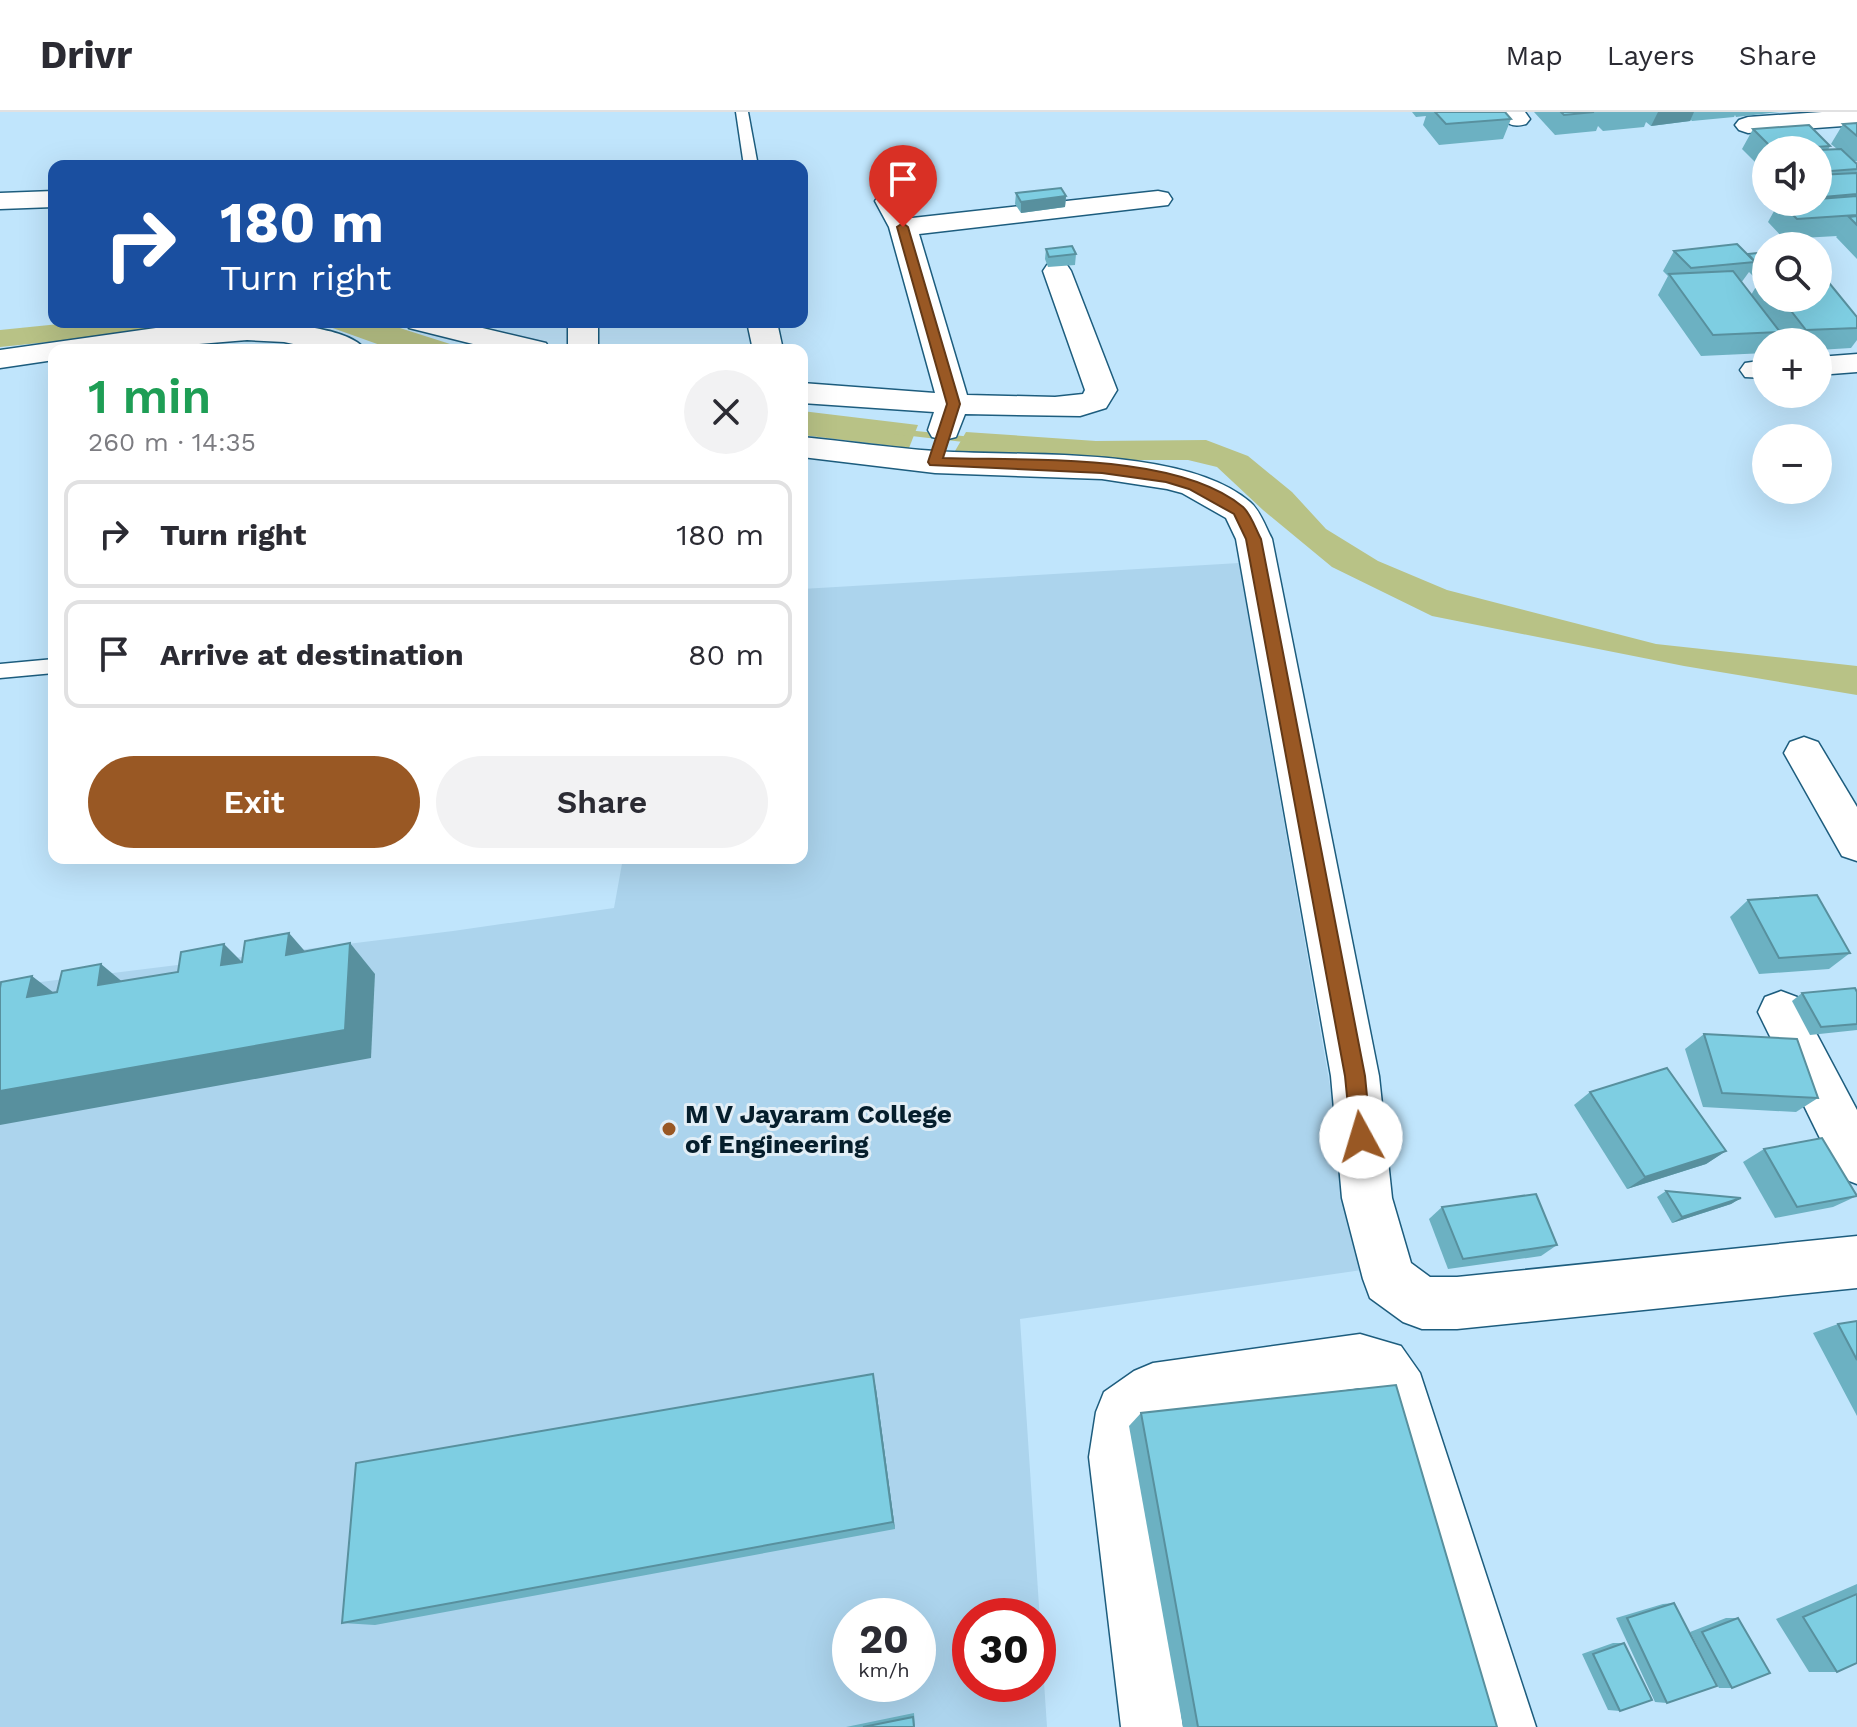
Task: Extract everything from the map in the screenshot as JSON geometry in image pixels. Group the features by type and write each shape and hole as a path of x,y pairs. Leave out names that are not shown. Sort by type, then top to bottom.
{"street":[{"path":"1748,125 1857,117"},
{"path":"1801,121 1817,136"},
{"path":"0,201 48,199"},
{"path":"943,435 896,214 1158,199"},
{"path":"808,446 943,435 1055,407 1080,406 1095,401 1101,390 1057,271"},
{"path":"445,328 510,344"},
{"path":"106,344 186,333 269,332 329,344"},
{"path":"0,359 48,352"},
{"path":"1832,365 1857,363"},
{"path":"808,395 943,435 1194,485 1239,511 1254,539 1355,1076 1367,1198 1389,1279 1422,1303 1457,1303 1857,1262"},
{"path":"1804,753 1857,844"},
{"path":"1781,1012 1857,1160"},
{"path":"1152,1727 1117,1457 1124,1412 1153,1390 1360,1361 1382,1365 1401,1392 1505,1727"}],"lane":[{"path":"742,112 750,160"},
{"path":"0,671 48,667"}],"shaded area":[{"path":"48,325 48,328 185,328 0,347 0,330"},
{"path":"333,328 400,328 450,344 377,344"},
{"path":"808,412 918,425 909,448 808,436"},
{"path":"966,432 1096,441 1206,440 1248,456 1292,492 1326,529 1378,561 1447,590 1656,644 1857,666 1857,695 1684,666 1432,616 1332,567 1217,467 1188,460 1090,460 955,451"},
{"name":"M V Jayaram College of Engineering","path":"1239,563 1362,1270 1020,1319 1038,1598 952,1598 952,1702 1045,1702 1047,1727 0,1727 0,987 614,908 622,864 808,864 808,589"}],"building":[{"path":"1435,112 1505,112 1511,119 1446,124"},
{"path":"1561,112 1594,112 1564,115"},
{"path":"1857,123 1857,136 1843,124"},
{"path":"1809,125 1820,136 1760,136 1753,129"},
{"path":"1832,149 1841,149 1857,164 1857,169 1832,171"},
{"path":"1857,173 1857,194 1832,196 1832,174"},
{"path":"1061,188 1066,196 1021,202 1016,193"},
{"path":"1857,196 1857,215 1797,219 1794,216 1832,216 1832,198"},
{"path":"1737,244 1752,262 1691,268 1674,251"},
{"path":"1072,246 1076,254 1049,257 1046,249"},
{"path":"1733,271 1752,296 1752,312 1765,312 1777,328 1752,328 1752,333 1713,335 1669,274"},
{"path":"1832,286 1857,317 1857,328 1804,328 1792,312 1832,312"},
{"path":"1817,895 1850,953 1779,958 1748,900"},
{"path":"289,933 286,955 350,943 345,1030 0,1091 1,982 32,976 27,997 57,992 62,971 101,964 98,985 178,972 181,952 224,944 221,965 242,962 245,941"},
{"path":"1855,988 1857,1024 1821,1027 1802,993"},
{"path":"1704,1034 1797,1039 1818,1098 1722,1093"},
{"path":"1667,1068 1726,1151 1645,1177 1590,1092"},
{"path":"1822,1138 1857,1196 1797,1207 1764,1149"},
{"path":"1666,1191 1741,1198 1682,1217"},
{"path":"1536,1194 1557,1245 1463,1259 1442,1207"},
{"path":"1857,1321 1857,1360 1838,1324"},
{"path":"873,1374 893,1522 342,1623 356,1463"},
{"path":"1396,1385 1497,1727 1198,1727 1141,1413"},
{"path":"1857,1594 1857,1663 1837,1672 1803,1617"},
{"path":"1674,1603 1717,1686 1667,1703 1627,1618"},
{"path":"1738,1618 1770,1673 1732,1688 1702,1632"},
{"path":"1624,1643 1652,1700 1620,1711 1593,1654"},
{"path":"913,1717 914,1727 863,1727"}],"waterway":[{"path":"898,432 981,441"}],"place":[{"name":"M V Jayaram College of Engineering","path":"669,1129"}],"route":[{"path":"903,227 953,404 935,462 1102,468 1167,478 1194,485 1239,511 1254,539 1355,1076 1361,1137"}]}
